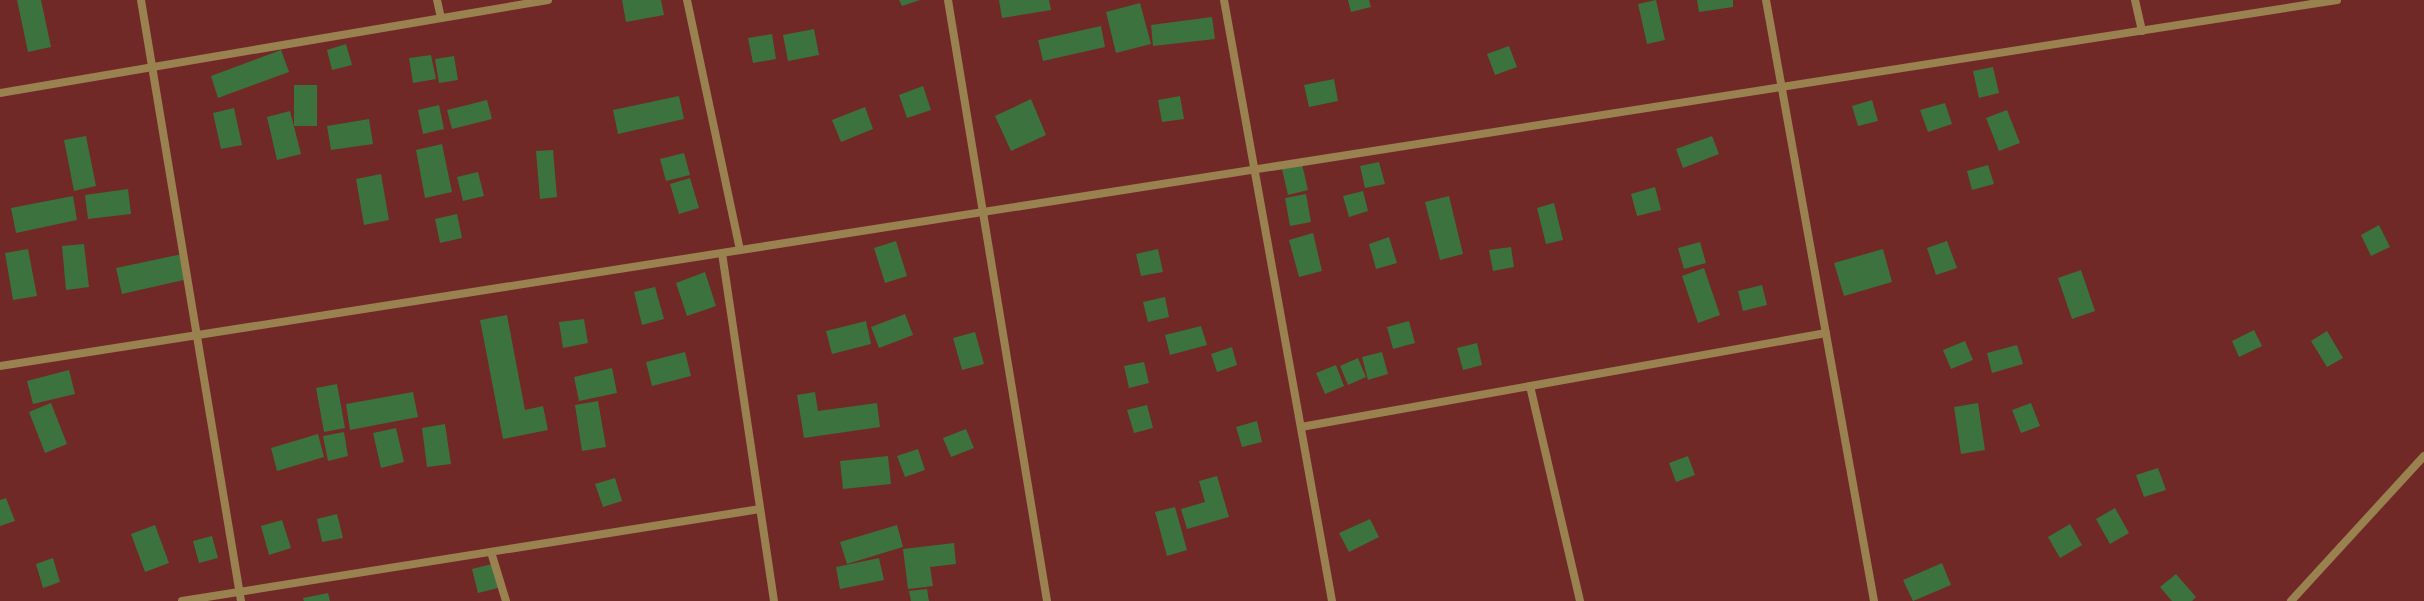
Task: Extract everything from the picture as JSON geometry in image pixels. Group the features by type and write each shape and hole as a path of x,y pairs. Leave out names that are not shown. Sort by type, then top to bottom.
{"street":[{"path":"141,0 241,597"},
{"path":"437,0 441,18"},
{"path":"0,93 548,0"},
{"path":"687,0 740,250"},
{"path":"948,0 1047,601"},
{"path":"1224,0 1332,601"},
{"path":"1766,0 1874,601"},
{"path":"2135,0 2142,31"},
{"path":"0,366 2337,0"},
{"path":"722,253 774,601"},
{"path":"1301,427 1826,333"},
{"path":"1530,386 1580,601"},
{"path":"2291,601 2424,456"},
{"path":"182,601 241,597 491,552 760,509"},
{"path":"491,552 506,601"}],"building":[{"path":"17,0 41,0 51,47 28,52"},
{"path":"622,0 661,0 664,15 626,22"},
{"path":"899,0 920,0 902,6"},
{"path":"999,0 1049,0 1051,10 1002,18"},
{"path":"1348,0 1369,0 1371,7 1351,12"},
{"path":"1656,0 1665,40 1647,44 1638,4"},
{"path":"1697,0 1733,0 1733,7 1699,12"},
{"path":"1140,3 1151,44 1116,53 1106,12"},
{"path":"1212,17 1215,39 1153,46 1151,25"},
{"path":"1101,26 1105,47 1043,61 1038,40"},
{"path":"814,29 819,55 788,61 783,35"},
{"path":"772,34 776,59 753,63 748,38"},
{"path":"346,44 352,65 332,70 327,50"},
{"path":"1509,46 1517,67 1495,75 1487,54"},
{"path":"281,50 289,72 218,98 211,76"},
{"path":"431,55 436,79 413,83 409,58"},
{"path":"454,56 458,80 439,83 435,59"},
{"path":"1993,67 1999,93 1979,98 1973,71"},
{"path":"1334,79 1338,101 1309,107 1304,85"},
{"path":"294,85 317,85 317,126 294,126"},
{"path":"923,86 931,110 907,118 899,95"},
{"path":"679,96 684,119 618,134 613,110"},
{"path":"1180,96 1184,119 1162,122 1158,100"},
{"path":"1031,99 1046,135 1011,151 995,116"},
{"path":"487,100 492,119 452,129 447,110"},
{"path":"1872,100 1878,121 1858,126 1852,106"},
{"path":"1945,103 1952,124 1928,132 1920,110"},
{"path":"439,105 444,129 423,134 418,110"},
{"path":"865,107 873,129 841,142 832,120"},
{"path":"234,108 242,145 221,149 213,113"},
{"path":"2007,110 2020,143 1999,151 1986,118"},
{"path":"290,111 301,154 277,160 267,117"},
{"path":"369,119 373,144 331,150 327,126"},
{"path":"86,136 96,186 74,191 64,140"},
{"path":"1712,136 1719,154 1683,168 1676,149"},
{"path":"442,144 452,192 425,198 416,150"},
{"path":"553,150 557,197 540,199 536,151"},
{"path":"684,153 690,175 666,181 660,159"},
{"path":"1379,162 1385,184 1365,188 1360,166"},
{"path":"1302,164 1308,190 1288,195 1282,169"},
{"path":"1988,165 1994,184 1972,190 1967,171"},
{"path":"478,172 484,196 463,201 457,177"},
{"path":"381,174 389,220 364,225 356,179"},
{"path":"690,178 699,208 679,214 670,184"},
{"path":"1655,187 1661,210 1637,216 1631,194"},
{"path":"128,189 131,214 88,219 85,195"},
{"path":"1363,191 1368,211 1349,217 1343,196"},
{"path":"1306,194 1311,222 1290,226 1285,198"},
{"path":"73,196 77,220 16,233 11,208"},
{"path":"1449,196 1463,254 1440,260 1425,202"},
{"path":"1554,203 1563,240 1546,244 1537,208"},
{"path":"457,214 462,238 440,243 435,219"},
{"path":"2379,225 2390,247 2371,256 2361,235"},
{"path":"1313,233 1322,271 1299,277 1289,240"},
{"path":"1389,237 1397,263 1376,269 1369,244"},
{"path":"896,241 907,276 885,283 874,248"},
{"path":"1947,241 1957,268 1936,275 1927,248"},
{"path":"1700,242 1706,263 1684,269 1678,248"},
{"path":"84,244 89,287 66,290 62,246"},
{"path":"1511,247 1514,267 1493,271 1489,250"},
{"path":"28,249 37,296 13,300 5,253"},
{"path":"1158,249 1163,272 1141,276 1136,254"},
{"path":"1883,249 1892,282 1844,296 1834,263"},
{"path":"182,254 188,279 122,294 116,268"},
{"path":"1704,268 1720,315 1698,323 1682,276"},
{"path":"2081,270 2095,311 2072,319 2058,278"},
{"path":"705,272 716,306 687,316 676,283"},
{"path":"1762,285 1767,305 1743,311 1738,291"},
{"path":"655,287 664,319 642,325 634,292"},
{"path":"1165,297 1169,317 1148,322 1143,302"},
{"path":"905,314 913,335 879,348 871,327"},
{"path":"507,315 525,410 543,406 548,430 503,439 480,320"},
{"path":"584,319 588,343 563,348 559,322"},
{"path":"866,321 871,344 832,354 826,331"},
{"path":"1409,321 1415,343 1393,349 1387,327"},
{"path":"1201,326 1207,345 1170,355 1165,335"},
{"path":"2254,330 2262,346 2239,357 2232,341"},
{"path":"2327,331 2343,358 2327,367 2311,341"},
{"path":"975,332 984,364 962,370 953,338"},
{"path":"1965,341 1973,360 1951,369 1943,350"},
{"path":"1477,343 1482,365 1463,370 1457,348"},
{"path":"2017,345 2023,364 1992,373 1987,353"},
{"path":"1232,347 1237,365 1217,372 1211,354"},
{"path":"685,352 691,376 652,386 646,362"},
{"path":"1382,352 1388,374 1368,380 1362,357"},
{"path":"1358,358 1366,377 1348,385 1340,366"},
{"path":"1144,362 1149,383 1129,388 1124,366"},
{"path":"1336,365 1344,386 1325,394 1316,373"},
{"path":"612,368 617,393 579,401 574,377"},
{"path":"69,370 75,394 33,404 27,381"},
{"path":"337,384 345,428 324,432 316,388"},
{"path":"413,392 418,417 350,430 346,404"},
{"path":"815,392 818,411 877,403 880,427 804,438 797,395"},
{"path":"598,401 606,447 582,451 575,405"},
{"path":"51,403 67,444 45,453 29,412"},
{"path":"1978,403 1985,450 1961,454 1954,407"},
{"path":"2031,403 2040,426 2021,433 2012,410"},
{"path":"1147,405 1153,428 1134,433 1127,410"},
{"path":"1257,421 1262,442 1242,447 1236,427"},
{"path":"445,424 451,464 427,467 422,428"},
{"path":"396,428 404,462 381,468 373,433"},
{"path":"966,429 974,448 951,457 943,438"},
{"path":"344,432 348,456 328,461 323,436"},
{"path":"318,434 324,457 277,471 271,448"},
{"path":"918,449 925,470 905,477 897,456"},
{"path":"888,456 891,484 843,489 840,461"},
{"path":"1688,456 1695,475 1676,482 1669,463"},
{"path":"2158,468 2166,490 2144,497 2136,475"},
{"path":"1217,476 1229,517 1187,529 1181,509 1205,502 1199,481"},
{"path":"615,478 622,501 603,507 595,484"},
{"path":"6,498 15,521 0,526 0,500"},
{"path":"1175,507 1187,550 1167,556 1155,512"},
{"path":"2115,508 2129,533 2110,544 2096,519"},
{"path":"337,514 343,538 322,542 317,519"},
{"path":"1370,519 1379,537 1349,552 1339,533"},
{"path":"282,520 291,548 269,555 261,526"},
{"path":"2070,524 2082,545 2060,558 2048,537"},
{"path":"155,525 169,563 145,572 131,534"},
{"path":"897,525 903,547 847,564 840,542"},
{"path":"212,536 218,558 199,563 193,541"},
{"path":"954,543 956,564 930,567 933,586 908,589 903,549"},
{"path":"53,558 60,582 43,588 36,564"},
{"path":"879,558 884,580 840,589 836,567"},
{"path":"1942,563 1951,585 1913,601 1903,580"},
{"path":"492,564 498,588 478,593 472,569"},
{"path":"2176,574 2196,597 2192,601 2172,601 2160,587"},
{"path":"927,589 929,601 911,601 909,591"},
{"path":"328,593 330,601 304,601 303,598"}]}
